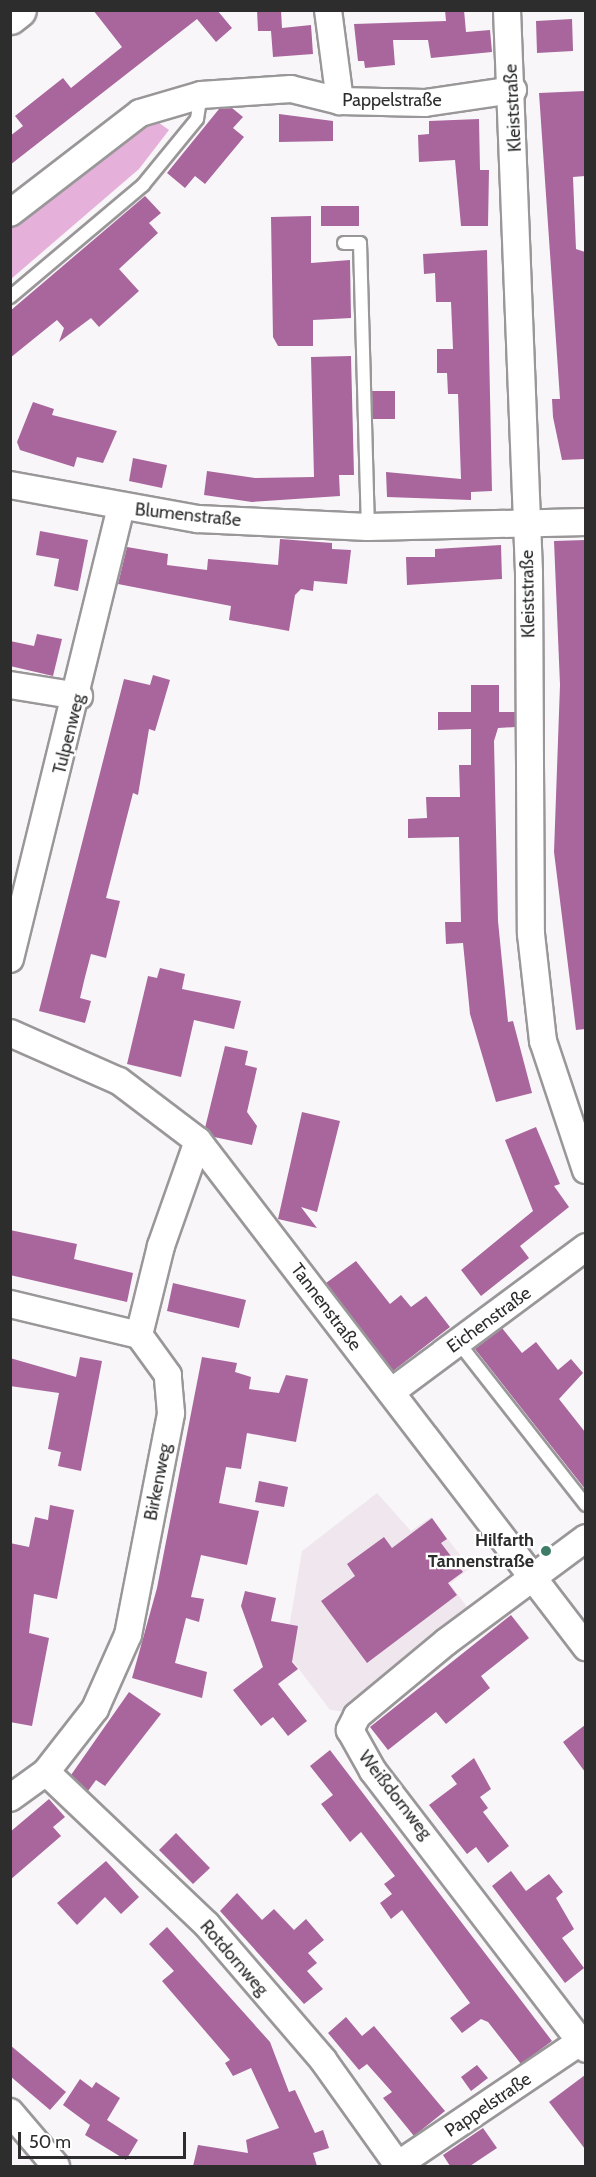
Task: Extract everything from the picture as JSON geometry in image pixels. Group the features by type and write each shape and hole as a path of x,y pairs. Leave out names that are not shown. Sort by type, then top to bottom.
{"street":[{"path":"10,17 19,10"},
{"path":"328,10 340,101"},
{"name":"Kleiststraße","path":"507,10 513,90 526,525 531,934 543,1041 585,1170"},
{"name":"Pappelstraße","path":"10,213 140,113 201,95 291,89 340,101 425,103 513,90"},
{"name":"Blumenstraße","path":"10,485 121,507 198,519 368,527 585,522"},
{"name":"Tulpenweg","path":"10,958 79,696 121,507"},
{"path":"10,684 79,696"},
{"name":"Tannenstraße","path":"10,1033 119,1081 198,1141 585,1647"},
{"path":"10,1304 139,1335 161,1246 198,1141"},
{"name":"Eichenstraße","path":"391,1392 585,1247"},
{"name":"Birkenweg","path":"10,1798 46,1772 95,1709 128,1635 171,1413 168,1375 139,1335"},
{"path":"531,1579 585,1538"},
{"name":"Weißdornweg","path":"531,1579 375,1701 350,1730 373,1771 583,2046"},
{"name":"Rotdornweg","path":"46,1772 207,1925 323,2060 397,2166"},
{"name":"Pappelstraße","path":"397,2166 583,2046"},
{"path":"10,2112 56,2166"}],"lane":[{"path":"10,297 143,185 197,119 201,95"},
{"path":"344,243 360,243 368,527"},
{"path":"458,1342 585,1504"}],"shaded area":[{"path":"155,120 169,130 139,169 11,279 11,226 100,154"},
{"path":"377,1493 411,1531 431,1517 470,1568 450,1584 470,1611 346,1712 330,1710 285,1651 302,1551"}],"building":[{"path":"93,10 217,10 232,28 216,42 197,19 10,165 10,136 23,126 15,116 63,78 71,88 122,47"},
{"path":"257,10 281,10 282,28 311,25 313,54 273,57 271,31 258,31"},
{"path":"445,10 464,10 466,32 490,30 492,52 431,58 428,40 393,40 395,65 365,68 364,61 358,61 354,24 446,21"},
{"path":"572,19 573,51 537,53 536,21"},
{"path":"585,91 585,176 573,177 576,249 585,252 585,459 562,460 553,417 552,399 560,399 539,93"},
{"path":"232,108 243,117 233,128 244,137 205,184 195,176 185,188 167,173 219,109"},
{"path":"279,114 333,121 333,141 279,142"},
{"path":"479,119 480,170 489,170 488,226 461,226 455,160 419,162 418,135 429,134 429,121"},
{"path":"145,196 161,213 149,223 158,233 119,269 139,291 99,327 91,318 59,342 64,328 57,320 10,358 10,311"},
{"path":"321,206 359,206 359,226 321,226"},
{"path":"311,216 311,263 350,260 351,318 313,320 313,346 278,346 273,337 271,217"},
{"path":"487,250 492,491 471,492 471,500 387,497 386,472 461,479 458,394 448,394 447,373 437,373 437,349 453,349 451,302 436,302 435,273 424,274 423,254"},
{"path":"351,356 354,475 339,475 340,496 252,502 204,495 207,471 255,478 314,477 311,357"},
{"path":"372,391 395,391 395,419 373,419"},
{"path":"33,402 54,409 52,415 117,431 103,463 77,457 74,467 20,450 17,442"},
{"path":"133,458 167,465 162,488 129,481"},
{"path":"40,531 88,540 78,591 54,586 59,559 36,555"},
{"path":"280,539 332,543 332,549 351,550 347,584 314,581 313,591 301,589 295,595 289,631 229,620 231,606 118,584 127,547 168,554 167,565 207,570 208,559 278,565"},
{"path":"585,540 585,1029 576,1030 554,852 560,685 554,541"},
{"path":"501,545 502,579 407,585 406,557 435,557 435,549"},
{"path":"37,634 62,639 53,676 10,666 10,641 34,646"},
{"path":"153,675 170,680 155,731 149,729 138,795 133,793 106,898 120,901 106,958 91,954 85,977 80,998 91,1001 85,1023 39,1011 124,679 150,685"},
{"path":"471,685 499,685 499,712 515,712 515,727 498,728 494,741 498,921 508,1022 513,1021 532,1093 496,1102 470,1014 463,943 446,944 445,922 461,922 459,837 408,838 408,819 427,818 426,797 460,797 459,765 471,765 471,729 438,730 438,712 471,712"},
{"path":"160,968 185,974 182,989 241,1001 234,1029 194,1020 181,1077 127,1064 148,976 157,978"},
{"path":"225,1046 248,1051 245,1065 257,1068 247,1112 257,1126 252,1145 214,1137 205,1128"},
{"path":"302,1112 340,1121 317,1212 301,1207 317,1228 278,1219"},
{"path":"536,1127 560,1184 554,1186 569,1207 520,1246 529,1258 481,1296 461,1270 533,1211 505,1140"},
{"path":"10,1230 77,1244 74,1259 133,1273 127,1302 10,1275"},
{"path":"356,1261 390,1304 401,1295 411,1307 426,1296 450,1327 393,1371 326,1283"},
{"path":"173,1283 246,1300 239,1328 167,1311"},
{"path":"502,1328 522,1353 536,1342 558,1370 571,1359 583,1373 559,1399 585,1432 585,1489 475,1349"},
{"path":"80,1357 102,1361 81,1471 58,1466 61,1452 48,1449 59,1393 10,1386 10,1358 76,1377"},
{"path":"202,1357 237,1363 235,1372 251,1377 249,1389 279,1393 286,1375 308,1379 296,1442 247,1433 241,1469 226,1467 219,1503 259,1511 247,1565 201,1555 191,1597 204,1599 199,1622 186,1618 175,1663 207,1672 202,1698 132,1678 157,1588"},
{"path":"259,1481 288,1487 284,1507 255,1502"},
{"path":"50,1505 74,1510 57,1599 34,1594 29,1633 49,1638 32,1726 10,1722 10,1543 29,1547 35,1517 48,1520"},
{"path":"432,1518 447,1539 441,1543 463,1572 448,1583 457,1595 367,1663 321,1601 355,1576 347,1564 384,1537 392,1548"},
{"path":"245,1591 276,1598 271,1621 298,1626 292,1662 298,1669 278,1684 307,1721 288,1736 273,1717 261,1726 233,1690 263,1667 241,1606"},
{"path":"511,1615 529,1638 481,1676 490,1688 446,1724 436,1712 388,1750 370,1727"},
{"path":"129,1692 161,1714 105,1786 96,1780 88,1791 71,1775"},
{"path":"585,1725 585,1772 563,1742"},
{"path":"330,1750 552,2041 521,2064 488,2022 481,2019 462,2033 450,2018 470,2003 402,1910 391,1919 380,1903 392,1894 384,1884 395,1876 361,1832 350,1842 321,1804 333,1795 310,1766"},
{"path":"474,1758 491,1789 480,1797 488,1808 483,1812 509,1846 488,1863 476,1847 467,1854 429,1805 457,1784 451,1776"},
{"path":"49,1799 65,1817 53,1827 61,1836 10,1880 10,1832"},
{"path":"176,1833 210,1868 193,1884 159,1850"},
{"path":"106,1861 139,1897 121,1914 105,1897 77,1925 57,1903"},
{"path":"511,1871 526,1891 549,1874 563,1892 556,1898 574,1929 562,1938 584,1968 565,1983 492,1886"},
{"path":"237,1893 262,1920 274,1909 294,1930 306,1919 324,1940 308,1953 317,1963 307,1971 323,1989 304,2004 220,1911"},
{"path":"167,1927 270,2042 289,2092 295,2090 315,2133 323,2130 329,2148 313,2153 317,2166 193,2166 198,2145 248,2153 246,2140 279,2128 251,2068 233,2076 225,2063 230,2060 162,1981 174,1971 149,1944"},
{"path":"346,2017 362,2036 374,2026 445,2111 414,2136 383,2098 392,2092 367,2064 359,2070 328,2033"},
{"path":"10,2045 66,2092 50,2110 10,2076"},
{"path":"477,2065 488,2078 471,2091 461,2077"},
{"path":"585,2075 585,2149 549,2102"},
{"path":"80,2079 92,2088 96,2082 120,2098 107,2120 138,2140 126,2160 85,2135 90,2125 63,2105"},
{"path":"483,2128 497,2148 470,2166 450,2166 443,2155"}],"place":[{"name":"Hilfarth Tannenstraße","path":"546,1551"}]}
